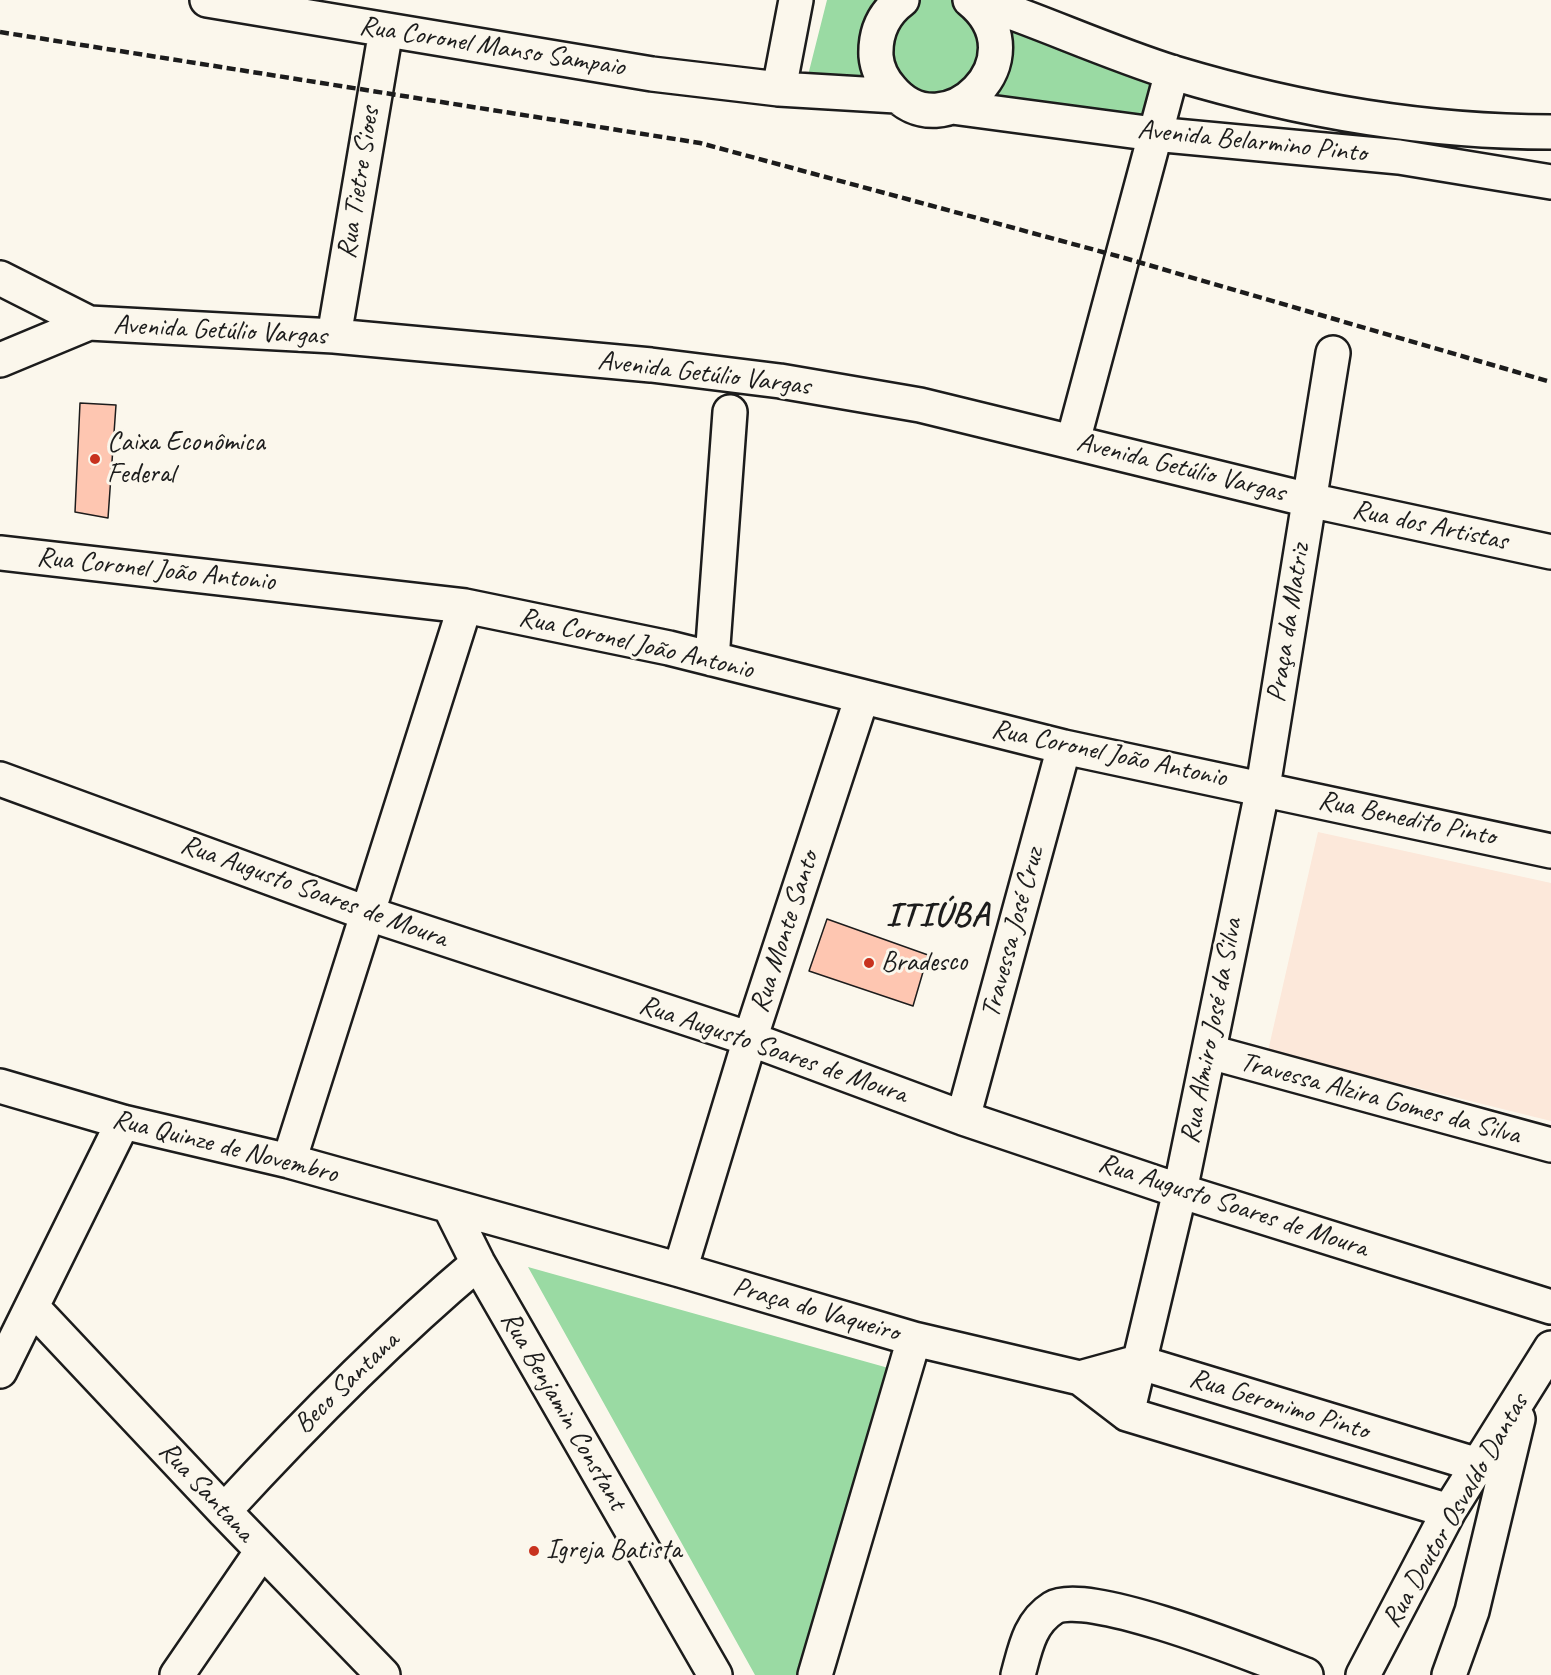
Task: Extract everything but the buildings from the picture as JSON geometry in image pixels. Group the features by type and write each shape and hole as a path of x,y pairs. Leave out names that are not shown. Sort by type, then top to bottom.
{"street":[{"name":"Rua Coronel Manso Sampaio","path":"207,0 651,74 778,89"},
{"path":"778,89 796,0"},
{"path":"896,96 884,80 876,62 876,42 881,23 892,7 902,0"},
{"path":"952,107 971,98 985,84 994,66 996,45 992,26 981,9 970,0"},
{"name":"Avenida Belarmino Pinto","path":"977,0 1172,72 1271,99 1372,120 1517,132 1551,132"},
{"name":"Rua Tietre Sioes","path":"334,336 387,30"},
{"path":"1073,441 1172,72"},
{"name":"Avenida Belarmino Pinto","path":"778,89 896,96 913,105 933,110 952,107 1154,134 1399,157 1551,182"},
{"path":"1511,174 1517,132"},
{"name":"Avenida Getúlio Vargas","path":"0,278 89,323 334,336 651,365 780,381 920,405 1309,500"},
{"name":"Avenida Getúlio Vargas","path":"0,360 89,323"},
{"name":"Praça da Matriz","path":"1263,787 1333,353"},
{"path":"712,659 730,412"},
{"name":"Rua dos Artistas","path":"1309,500 1551,552"},
{"name":"Rua Coronel João Antonio","path":"0,553 465,606 712,659 1064,747 1263,787"},
{"path":"289,1161 465,606"},
{"name":"Rua Monte Santo","path":"680,1270 750,1040 862,697"},
{"name":"Travessa José Cruz","path":"963,1118 1064,747"},
{"name":"Rua Augusto Soares de Moura","path":"0,779 366,913 750,1040 963,1118 1180,1191 1551,1307"},
{"name":"Rua Benedito Pinto","path":"1263,787 1551,851"},
{"name":"Rua Almiro José da Silva","path":"1127,1414 1180,1191 1263,787"},
{"name":"Travessa Alzira Gomes da Silva","path":"1210,1052 1551,1145"},
{"name":"Rua Quinze de Novembro","path":"0,1086 123,1122 289,1161 450,1207"},
{"path":"0,1371 123,1122"},
{"name":"Praça do Vaqueiro","path":"450,1207 680,1270 914,1339 815,1675"},
{"name":"Rua Benjamin Constant","path":"450,1207 478,1263 716,1675"},
{"name":"Beco Santana","path":"224,1511 288,1441 416,1315 478,1263"},
{"name":"Rua Santana","path":"32,1307 262,1551 383,1675"},
{"name":"Rua Geronimo Pinto","path":"914,1339 1080,1378 1127,1414 1449,1511"},
{"name":"Rua Doutor Osvaldo Dantas","path":"1363,1675 1449,1511 1523,1397 1551,1348"},
{"name":"Rua Geronimo Pinto","path":"1080,1378 1138,1362 1478,1465"},
{"path":"1449,1675 1472,1611 1523,1397"},
{"path":"177,1675 262,1551"},
{"path":"1018,1675 1028,1640 1036,1624 1055,1607 1067,1603 1090,1604 1190,1632 1306,1675"}],"shaded area":[{"path":"1318,832 1551,883 1551,1121 1268,1051"}],"green space":[{"path":"827,0 966,0 1172,72 1154,134 801,103"},
{"path":"528,1267 892,1369 811,1675 755,1675"}],"railway":[{"path":"0,32 700,143 1121,257 1551,382"}],"place":[{"name":"Caixa Econômica Federal","path":"95,459"},
{"name":"Bradesco","path":"869,963"},
{"name":"Igreja Batista","path":"534,1551"}],"district":[{"name":"ITIÚBA","path":"938,916"}]}
